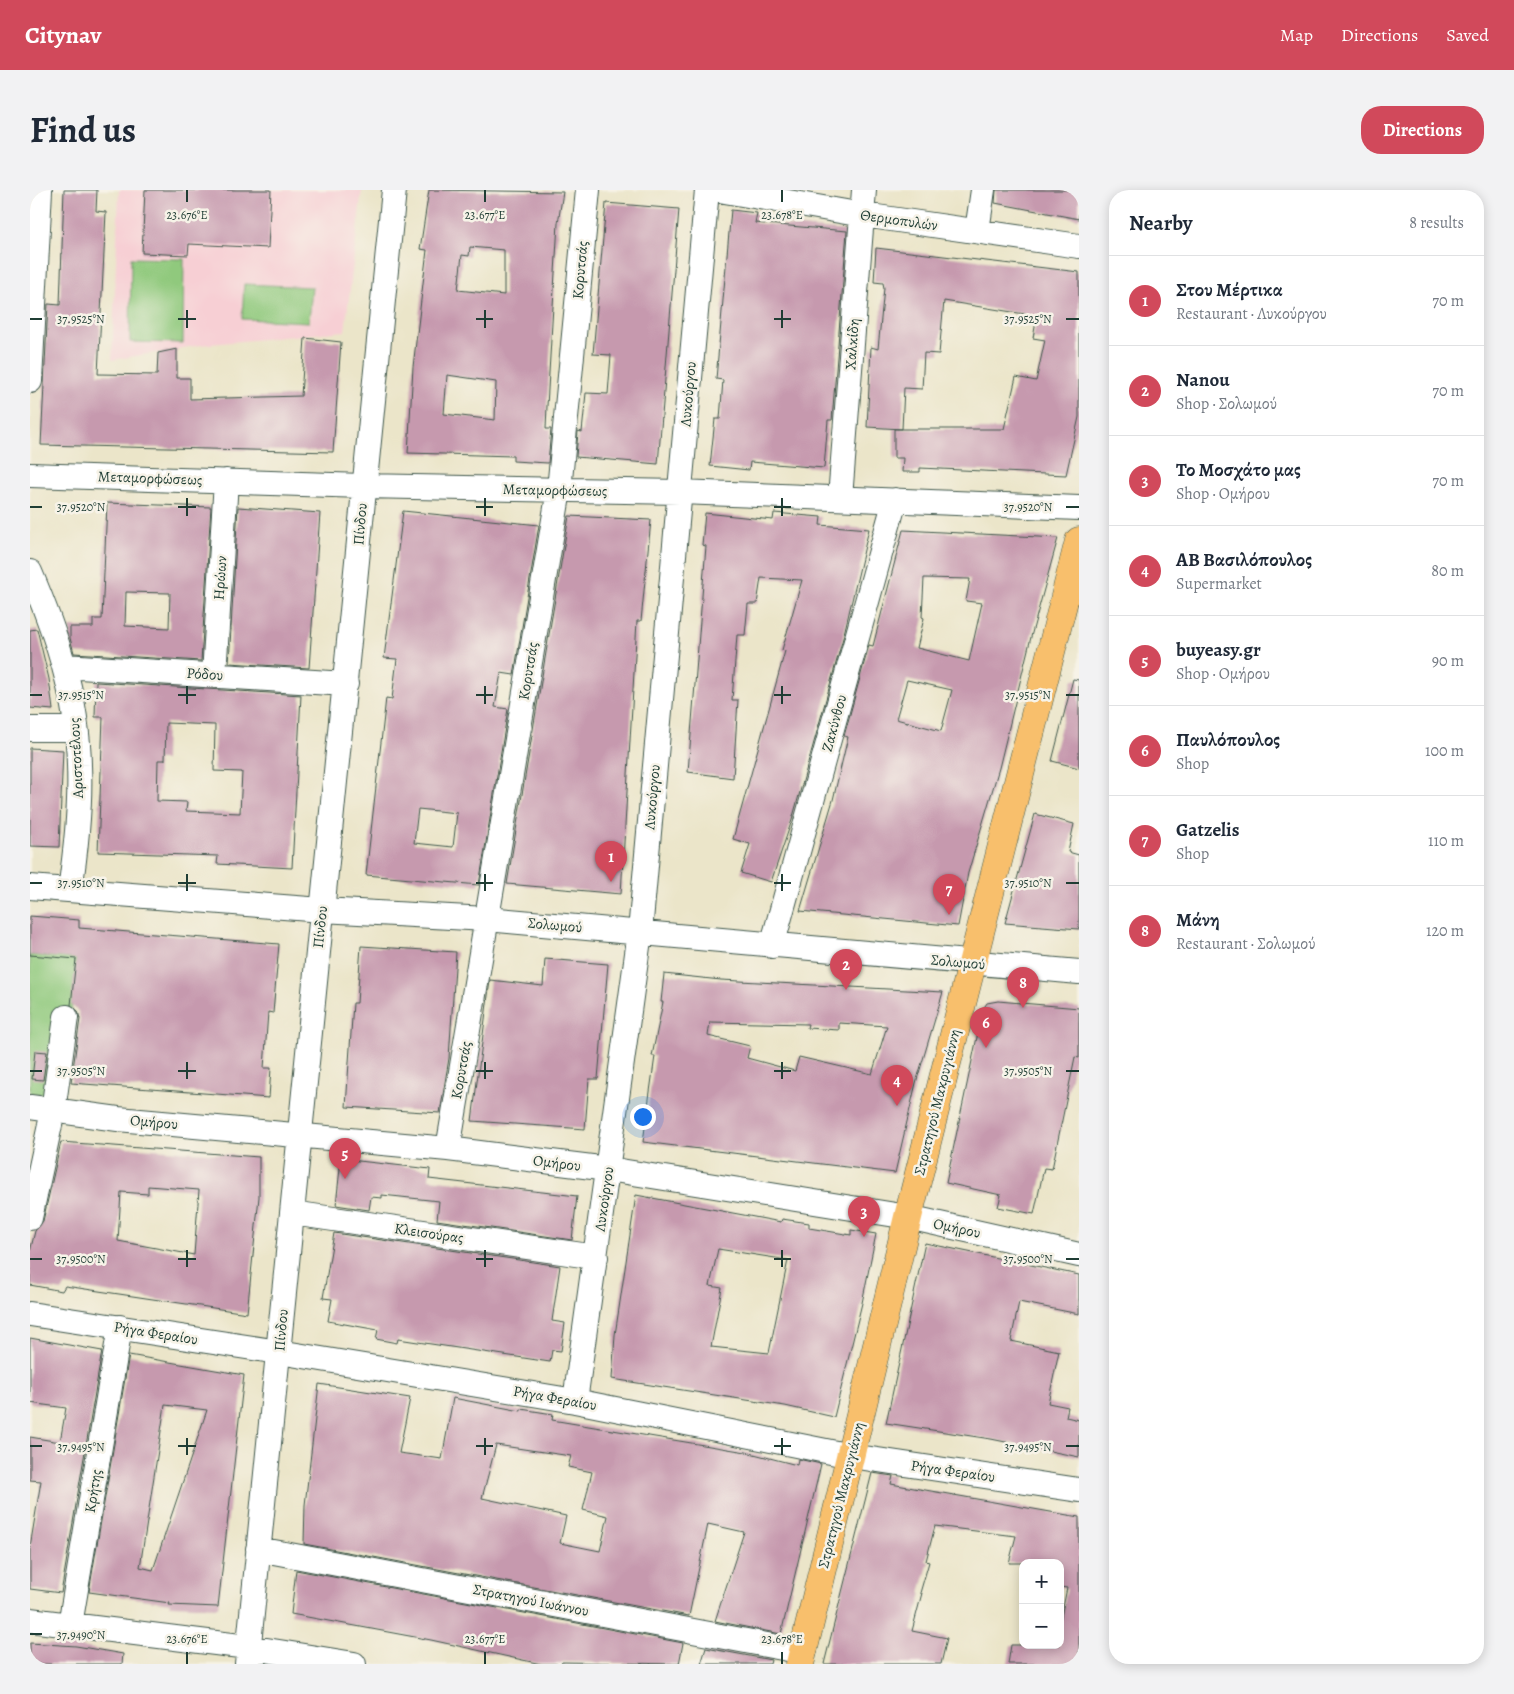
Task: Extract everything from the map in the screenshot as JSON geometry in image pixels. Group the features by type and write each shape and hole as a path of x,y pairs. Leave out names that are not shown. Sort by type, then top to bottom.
{"main road":[{"name":"Στρατηγού Μακρυγιάννη","path":"802,1658 908,1217 1079,542"}],"street":[{"path":"30,381 40,190"},
{"name":"Πίνδου","path":"247,1656 346,684 363,486 394,190"},
{"name":"Κορυτσάς","path":"448,1149 559,490 588,190"},
{"name":"Λυκούργου","path":"575,1401 640,932 707,190"},
{"name":"Θερμοπυλών","path":"719,190 863,215 1079,246"},
{"name":"Χαλκίδη","path":"840,498 864,190"},
{"path":"976,231 983,190"},
{"name":"Μεταμορφώσεως","path":"30,476 363,486 680,492 1079,508"},
{"name":"Ηρώων","path":"214,675 226,481"},
{"name":"Ζακύνθου","path":"772,946 895,500"},
{"name":"Αριστοτέλους","path":"30,572 47,610 64,666 76,729 79,765 79,808 70,890"},
{"name":"Ρόδου","path":"64,666 346,684"},
{"path":"30,729 76,729"},
{"name":"Σολωμού","path":"30,887 322,910 487,919 1079,972"},
{"path":"30,1218 53,1111 66,1017"},
{"name":"Ομήρου","path":"30,1107 152,1122 448,1149 608,1170 908,1217 1079,1255"},
{"name":"Κλεισούρας","path":"292,1213 596,1257"},
{"name":"Ρήγα Φεραίου","path":"30,1314 279,1352 575,1401 851,1456 1079,1490"},
{"name":"Κρήτης","path":"70,1625 120,1327"},
{"name":"Στρατηγού Ιωάννου","path":"258,1549 802,1658"},
{"path":"30,1620 70,1625 247,1656 354,1664"}],"shaded area":[{"path":"119,190 362,190 345,331 201,345 112,360"}],"green space":[{"path":"131,258 184,259 183,343 130,342"},
{"path":"244,284 312,287 309,322 242,319"},
{"path":"30,955 76,959 71,1013 52,1096 30,1093"}],"building":[{"path":"64,190 97,190 96,211 106,212 98,374 157,375 158,353 177,349 177,378 190,378 190,399 301,396 305,338 341,342 333,452 41,445 48,304 60,305"},
{"path":"145,190 271,190 268,248 189,244 188,255 142,253"},
{"path":"429,190 563,192 558,223 547,406 546,429 551,429 548,463 513,461 513,456 408,453 413,367 427,250 420,249","holes":["470,247 504,250 504,295 458,290 462,255 469,256","447,375 496,382 495,420 444,414"]},
{"path":"996,190 1079,190 1079,219 995,203"},
{"path":"606,203 679,209 658,464 576,457 578,431 582,432 586,393 608,394 611,355 593,354"},
{"path":"731,210 757,213 755,223 847,231 832,420 828,420 824,468 750,462 749,470 710,466 715,419 720,419 723,380 716,379"},
{"path":"876,248 1079,272 1079,417 1066,475 920,468 920,472 902,472 903,458 894,458 894,429 902,429 867,427 871,347 878,349 884,288 883,283 874,282","holes":["944,301 1037,316 1033,338 1045,340 1036,381 1016,377 1004,429 902,429 904,388 922,389 924,353 939,354"]},
{"path":"107,503 211,507 201,661 74,653 70,638 70,627 93,627 93,619 102,619","holes":["126,592 170,593 169,628 125,626"]},
{"path":"238,507 320,513 309,668 229,663"},
{"path":"403,511 539,525 514,675 501,673 495,707 508,709 479,885 366,875 386,698 392,699 397,659 384,658","holes":["418,809 457,813 453,847 414,843"]},
{"path":"705,513 773,520 774,513 821,517 820,525 869,529 843,638 792,820 771,882 741,873 750,844 733,839 785,651 782,650 802,580 761,578 757,604 748,604 745,635 737,635 732,700 738,700 733,778 688,772 706,546 702,545"},
{"path":"569,516 651,520 641,621 637,621 621,894 507,884"},
{"path":"903,530 1058,538 1032,633 999,768 968,873 958,926 800,911 833,800 848,737 844,736 869,645 873,646","holes":["924,578 970,579 966,601 982,603 969,661 917,648 924,618 922,617","907,680 952,690 941,731 896,719"]},
{"path":"37,629 49,679 53,710 30,708 30,630"},
{"path":"1073,679 1079,680 1079,768 1052,761"},
{"path":"96,682 301,695 292,868 217,864 218,856 98,852 103,717 95,717","holes":["166,723 215,725 214,771 242,772 240,813 186,811 187,802 157,801 158,760 165,760"]},
{"path":"30,748 63,750 59,847 30,846"},
{"path":"1035,814 1074,824 1068,852 1079,855 1079,929 1005,923"},
{"path":"30,916 79,920 79,928 279,944 273,1013 268,1012 264,1068 271,1068 269,1098 71,1083 80,1019 78,1011 71,1005 76,959 30,955"},
{"path":"361,946 456,952 449,1058 440,1113 346,1107 353,1003 357,1003"},
{"path":"545,959 608,964 598,1079 589,1079 585,1129 472,1121 490,980 543,986"},
{"path":"664,974 721,980 943,992 916,1083 895,1173 643,1142 655,1056 652,1056 663,1002 661,1002","holes":["710,1022 808,1024 807,1028 839,1030 839,1023 887,1026 872,1074 799,1057 795,1071 747,1058 750,1046 708,1036"]},
{"path":"998,1001 1079,1008 1079,1058 1075,1057 1052,1169 1044,1168 1034,1214 998,1207 1001,1195 946,1183 983,1009 987,1003"},
{"path":"35,1051 47,1052 43,1080 32,1079"},
{"path":"61,1142 259,1157 259,1197 247,1313 65,1286 62,1291 30,1285 30,1252 35,1231 43,1221","holes":["148,1186 199,1190 194,1255 118,1241 121,1192 148,1194"]},
{"path":"341,1159 430,1169 429,1179 577,1196 572,1240 437,1220 439,1201 382,1195 382,1198 371,1197 369,1210 336,1205"},
{"path":"636,1195 781,1222 782,1219 809,1223 809,1228 851,1235 851,1230 876,1234 862,1303 834,1417 785,1406 612,1379 615,1335","holes":["718,1249 788,1260 769,1353 711,1347 722,1288 710,1286"]},
{"path":"334,1233 560,1266 552,1321 565,1323 561,1351 552,1350 550,1362 398,1339 397,1343 376,1339 378,1330 328,1321 332,1299 323,1298"},
{"path":"925,1243 1079,1275 1079,1314 1019,1302 1011,1341 1059,1351 1048,1403 1068,1407 1066,1417 1079,1420 1079,1457 991,1439 886,1423"},
{"path":"30,1338 102,1351 61,1593 30,1589 30,1547 41,1481 30,1480 30,1437 60,1442 66,1408 30,1403"},
{"path":"129,1355 244,1375 218,1607 169,1605 170,1603 89,1592","holes":["165,1405 207,1410 153,1570 140,1567"]},
{"path":"319,1384 410,1398 399,1453 442,1459 453,1398 521,1411 521,1409 553,1414 552,1420 746,1452 797,1465 798,1459 821,1464 781,1634 715,1621 744,1532 708,1524 689,1616 304,1544 305,1505","holes":["496,1445 571,1456 568,1467 592,1472 583,1510 608,1516 600,1551 560,1543 566,1516 482,1498"]},
{"path":"872,1473 893,1476 891,1484 1079,1517 1079,1664 1008,1664 1011,1645 1019,1645 1019,1649 1064,1649 1064,1603 1067,1588 1064,1588 1064,1559 1019,1559 1019,1563 1009,1563 1016,1536 935,1526 926,1561 929,1562 912,1631 947,1638 941,1664 824,1664"},
{"path":"296,1570 683,1643 679,1664 562,1662 561,1664 541,1664 431,1640 291,1614"},
{"path":"30,1643 76,1646 123,1654 122,1664 30,1664"},
{"path":"706,1648 771,1660 770,1664 701,1664"}],"place":[{"name":"Στου Μέρτικα","path":"611,882"},
{"name":"Gatzelis","path":"949,915"},
{"name":"Nanou","path":"846,990"},
{"name":"Μάνη","path":"1023,1008"},
{"name":"Παυλόπουλος","path":"986,1048"},
{"name":"ΑΒ Βασιλόπουλος","path":"897,1106"},
{"name":"buyeasy.gr","path":"345,1179"},
{"name":"Το Μοσχάτο μας","path":"864,1237"}]}
